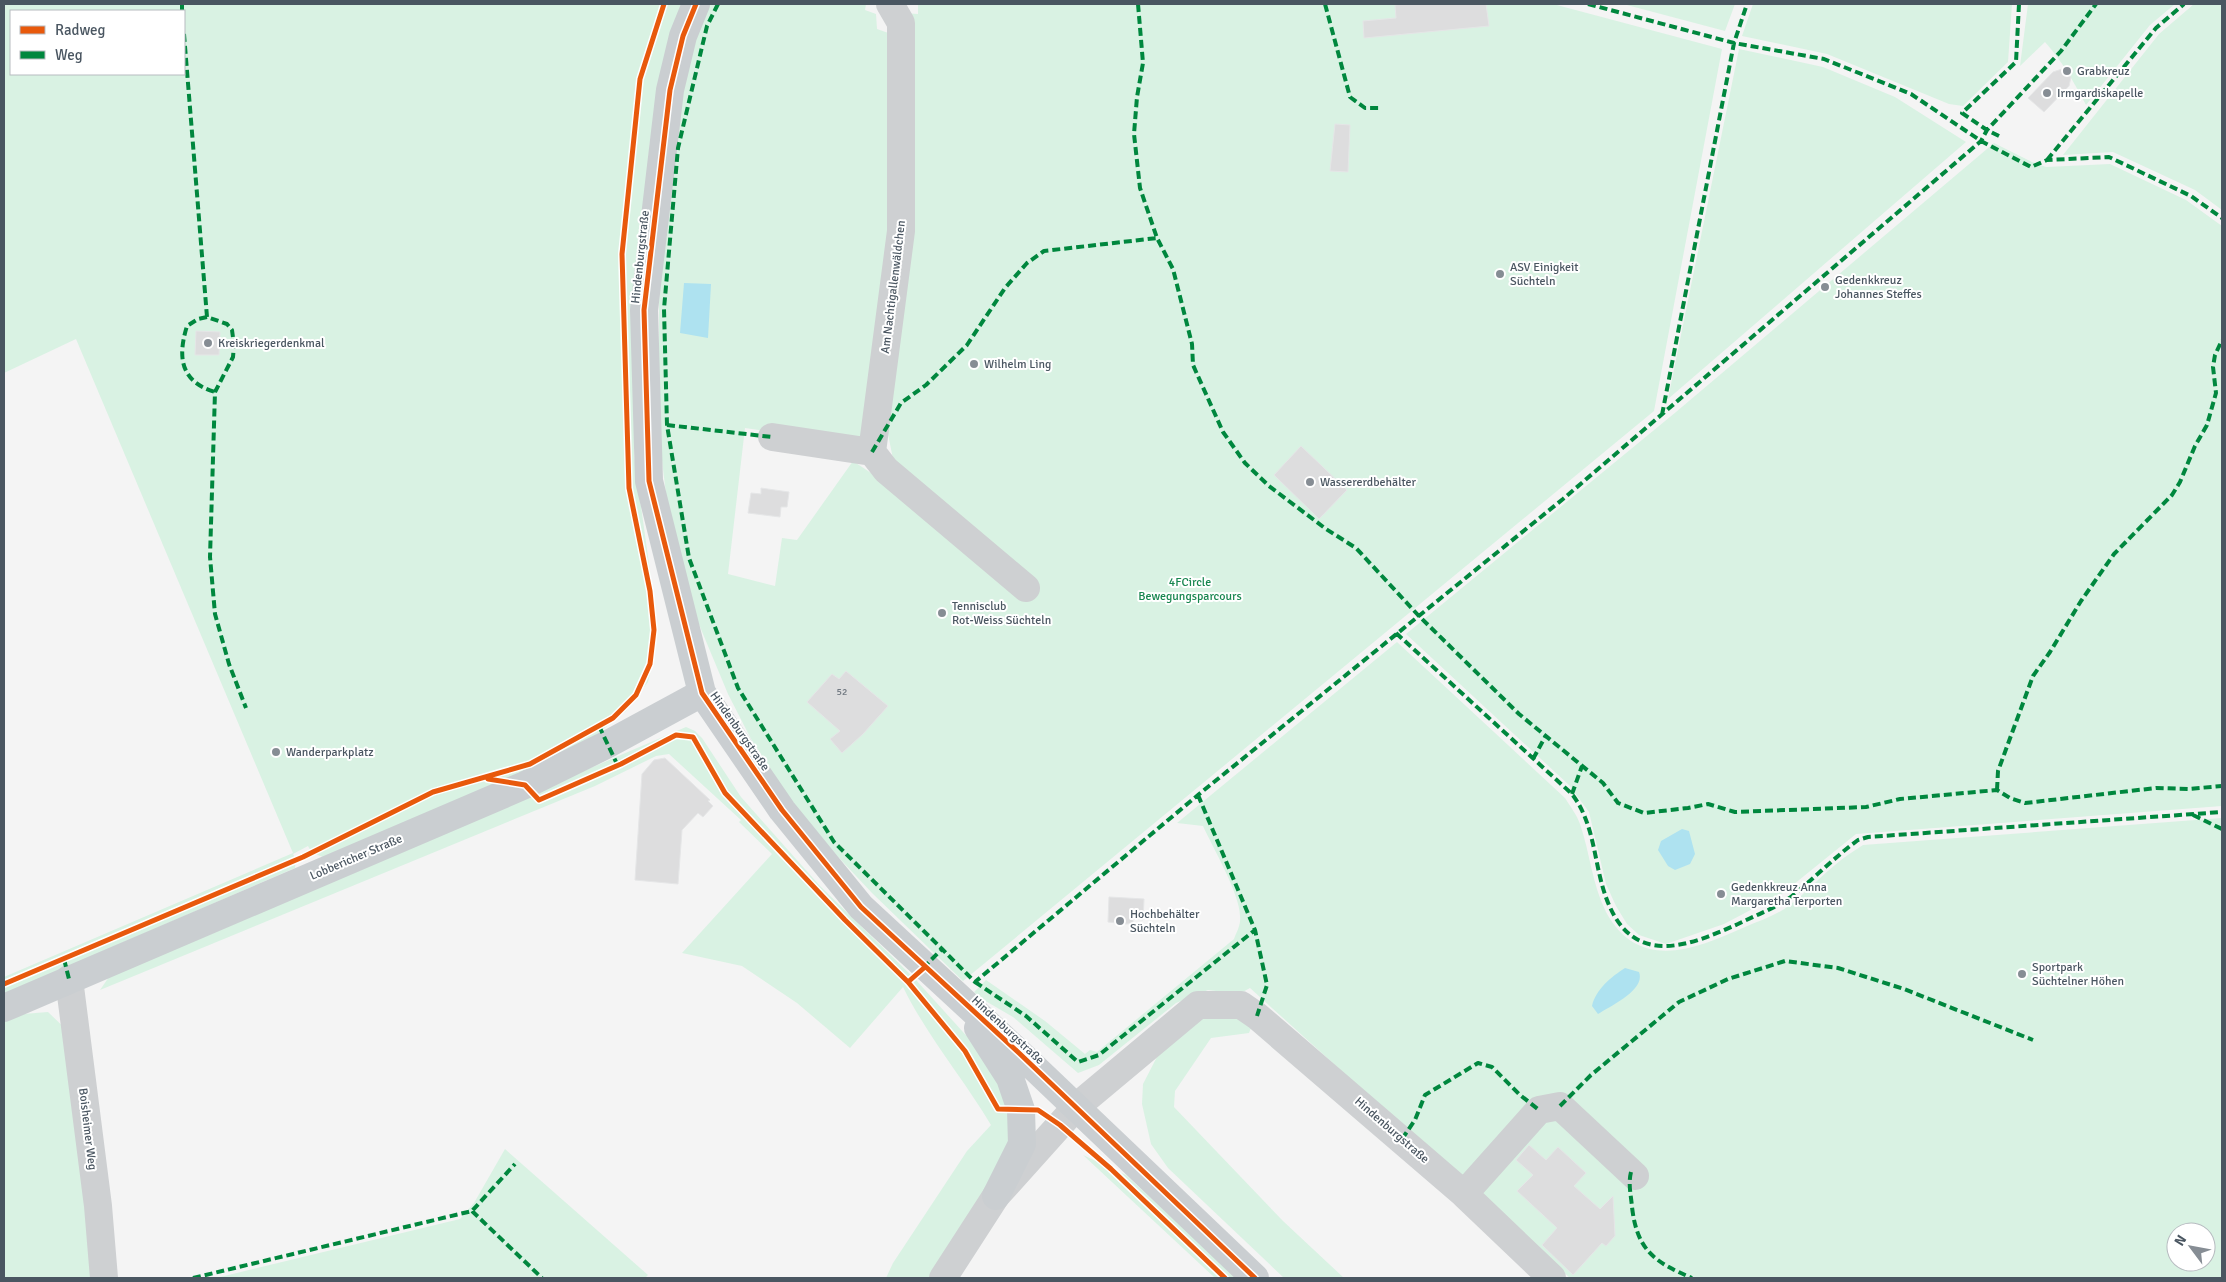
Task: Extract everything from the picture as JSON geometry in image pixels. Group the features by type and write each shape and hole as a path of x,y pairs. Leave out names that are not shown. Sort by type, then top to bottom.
{"main road":[{"name":"Hindenburgstraße","path":"696,4 683,36 670,90 644,310 649,481 702,693 782,810 861,907 1076,1107 1255,1278"},
{"name":"Lobbericher Straße","path":"4,1008 525,785 608,744 702,693"},
{"path":"957,996 1010,1078 1021,1110 1022,1144 996,1196"}],"street":[{"name":"Am Nachtigallenwäldchen","path":"872,452 901,231 901,24 890,4"},
{"path":"772,437 872,452 886,470 1026,588"},
{"name":"Boisheimer Weg","path":"69,979 98,1206 104,1278"},
{"name":"Hindenburgstraße","path":"943,1278 996,1196 1076,1107 1198,1005 1241,1005 1278,1034 1464,1194 1552,1278"},
{"path":"1464,1194 1539,1110 1560,1106 1635,1176"}],"green space":[{"path":"4,4 686,4 672,39 650,141 635,307 634,456 656,614 655,654 648,682 626,711 596,735 550,763 323,857 312,853 308,846 293,854 296,860 295,868 4,994 4,977 293,853 76,339 4,373"},
{"name":"4FCircle Bewegungsparcours","path":"707,4 866,4 865,10 876,14 877,29 894,35 896,173 864,437 851,444 745,428 728,574 775,586 782,538 797,540 853,461 886,483 893,459 887,429 905,13 918,14 918,4 1553,4 1722,49 1654,411 963,981 872,893 826,844 790,801 751,739 728,694 698,622 667,502 659,436 659,303 669,147 700,19"},
{"path":"1623,4 1735,4 1725,31"},
{"path":"1753,4 2012,4 2008,62 1963,106 1949,104 1827,54 1742,36"},
{"path":"2028,4 2175,4 2150,25 2086,105 2067,72 2045,42 2020,66"},
{"path":"2194,4 2222,4 2222,210 2195,190 2113,152 2063,155 2159,34"},
{"path":"1739,49 1823,67 1895,97 1966,142 1668,399"},
{"path":"1994,143 2046,167 2110,164 2186,200 2222,226 2222,806 1856,834 1783,893 1724,924 1666,944 1639,935 1627,924 1616,906 1606,884 1589,812 1569,785 1406,634 1676,412"},
{"name":"Sportpark Süchtelner Höhen","path":"1397,642 1565,798 1580,824 1597,891 1606,912 1619,931 1635,943 1652,949 1670,951 1707,943 1772,916 1793,902 1838,862 1863,845 2222,818 2222,1278 1570,1278 1250,988 1239,994 1208,990 1176,1003 1099,1065 1078,1073 1013,1017 982,999 974,992 986,980 1045,1021 1085,1054 1090,1050 1097,1052 1234,939 1240,922 1236,896 1203,826 1177,823"},
{"path":"686,727 695,731 702,738 741,797 820,886 916,980 991,1063 1011,1098 1011,1150 930,1278 886,1278 893,1263 967,1151 991,1125 923,1023 903,987 850,1048 797,1003 742,966 682,953 772,854 739,822 741,820 669,754 656,756 595,786 100,990 111,974"},
{"path":"48,1012 73,1036 96,1278 4,1278 4,1022 23,1014"},
{"path":"1204,1017 1241,1017 1252,1025 1249,1033 1211,1038 1175,1091 1174,1107 1283,1221 1344,1278 1284,1278 1168,1168 1151,1144 1142,1104 1143,1084 1160,1051"},
{"path":"505,1149 648,1275 645,1278 216,1278 460,1219 474,1203"},
{"path":"1083,1155 1126,1175 1237,1278 1215,1278"}],"water":[{"path":"684,283 711,284 708,338 680,333"},
{"path":"1682,829 1689,831 1695,854 1690,864 1675,870 1668,866 1658,850 1661,841"},
{"path":"1625,968 1639,972 1640,979 1637,985 1626,997 1598,1014 1592,1006 1597,994 1609,979"}],"building":[{"path":"1486,4 1489,26 1364,38 1363,21 1396,18 1395,5"},
{"name":"Irmgardiskapelle","path":"2062,69 2071,77 2069,86 2044,112 2028,98 2053,72"},
{"path":"1335,124 1350,125 1348,172 1330,171"},
{"name":"Kreiskriegerdenkmal","path":"196,331 220,332 219,355 195,355"},
{"name":"Wassererdbehälter","path":"1301,446 1347,490 1319,519 1274,475"},
{"path":"761,488 789,492 787,507 781,507 780,517 748,513 751,493 761,494"},
{"path":"846,671 888,706 863,734 842,753 830,739 840,731 807,702 832,674 839,679"},
{"path":"665,758 710,800 708,801 713,806 703,817 698,813 682,830 678,884 635,880 642,774 654,760"},
{"name":"Hochbehälter Süchteln","path":"1109,897 1144,899 1143,920 1133,919 1133,923 1127,924 1108,922"},
{"path":"1529,1145 1546,1160 1558,1147 1586,1173 1574,1186 1600,1209 1613,1196 1615,1236 1606,1246 1602,1243 1573,1275 1542,1245 1557,1228 1517,1191 1533,1175 1516,1160"}],"marked path":[{"path":"182,4 182,10"},
{"path":"718,4 707,26 678,148 664,309 667,425 689,558 738,688 834,842 942,949"},
{"path":"1138,4 1143,63 1137,97 1134,134 1140,188 1157,238 1173,269 1192,344 1193,365 1223,432 1245,463 1269,486 1326,529 1356,548 1418,615 1519,714 1603,783 1618,803 1644,813 1708,804 1735,812 1866,807 1900,799 1997,790 2010,798 2025,803 2156,788 2188,789 2222,786"},
{"path":"1325,4 1350,97 1365,108 1382,108"},
{"path":"1588,4 1734,43 1824,59 1911,94 1981,141 2031,167 2047,160 2109,157 2191,196 2222,218"},
{"path":"1662,415 1734,43 1747,4"},
{"path":"1999,136 1962,113 2016,62 2019,4"},
{"path":"923,968 942,949 975,982 1198,795 1563,499 1981,141 1987,130 2061,51 2096,4"},
{"path":"2047,160 2156,28 2184,4"},
{"path":"185,46 207,317 227,324 232,330 234,345 233,357 215,392 210,557 215,614 229,664 246,708"},
{"path":"872,452 901,403 926,385 967,345 1005,288 1027,263 1044,251 1157,238"},
{"path":"207,317 198,319 187,326 182,348 182,358 184,367 195,382 215,392"},
{"path":"1997,790 1998,771 2033,676 2114,554 2172,495 2180,482 2195,446 2207,425 2216,393 2213,367 2215,355 2222,340"},
{"path":"667,425 772,437"},
{"path":"1396,633 1572,794 1586,820 1609,905 1620,925 1634,938 1649,944 1666,946 1702,939 1773,908 1792,896 1858,840 1868,837 2222,812"},
{"path":"599,726 618,766"},
{"path":"1533,759 1545,737"},
{"path":"1572,794 1582,766"},
{"path":"1198,795 1255,930 1267,985 1257,1016"},
{"path":"2193,815 2222,829"},
{"path":"975,982 1026,1016 1078,1062 1099,1055 1255,930"},
{"path":"64,959 69,979"},
{"path":"1560,1106 1591,1075 1679,1002 1728,979 1785,961 1838,968 1904,989 2033,1040"},
{"path":"1402,1139 1415,1120 1425,1095 1478,1063 1492,1067 1520,1095 1539,1110"},
{"path":"193,1278 472,1211 515,1164"},
{"path":"1631,1172 1630,1190 1634,1222 1643,1244 1658,1260 1692,1278"},
{"path":"472,1211 542,1278"}],"cycle path":[{"path":"4,984 303,857 433,792 530,764 613,718 636,695 650,664 654,630 650,591 629,488 622,254 640,79 664,4"},
{"path":"696,4 683,36 670,90 644,310 649,481 702,693 782,810 861,907 1019,1053 1255,1278"},
{"path":"488,779 525,785 539,800 621,764 676,735 693,737 725,793 845,920 908,982 925,967"},
{"path":"908,982 965,1051 998,1109 1038,1110 1060,1125 1111,1169 1225,1278"}],"place":[{"name":"Grabkreuz","path":"2067,71"},
{"name":"Irmgardiskapelle","path":"2047,93"},
{"name":"ASV Einigkeit Süchteln","path":"1500,274"},
{"name":"Gedenkkreuz Johannes Steffes","path":"1825,287"},
{"name":"Kreiskriegerdenkmal","path":"208,343"},
{"name":"Wilhelm Ling","path":"974,364"},
{"name":"Wassererdbehälter","path":"1310,482"},
{"name":"Tennisclub Rot-Weiss Süchteln","path":"942,613"},
{"name":"Wanderparkplatz","path":"276,752"},
{"name":"Gedenkkreuz Anna Margaretha Terporten","path":"1721,894"},
{"name":"Hochbehälter Süchteln","path":"1120,921"},
{"name":"Sportpark Süchtelner Höhen","path":"2022,974"}]}
